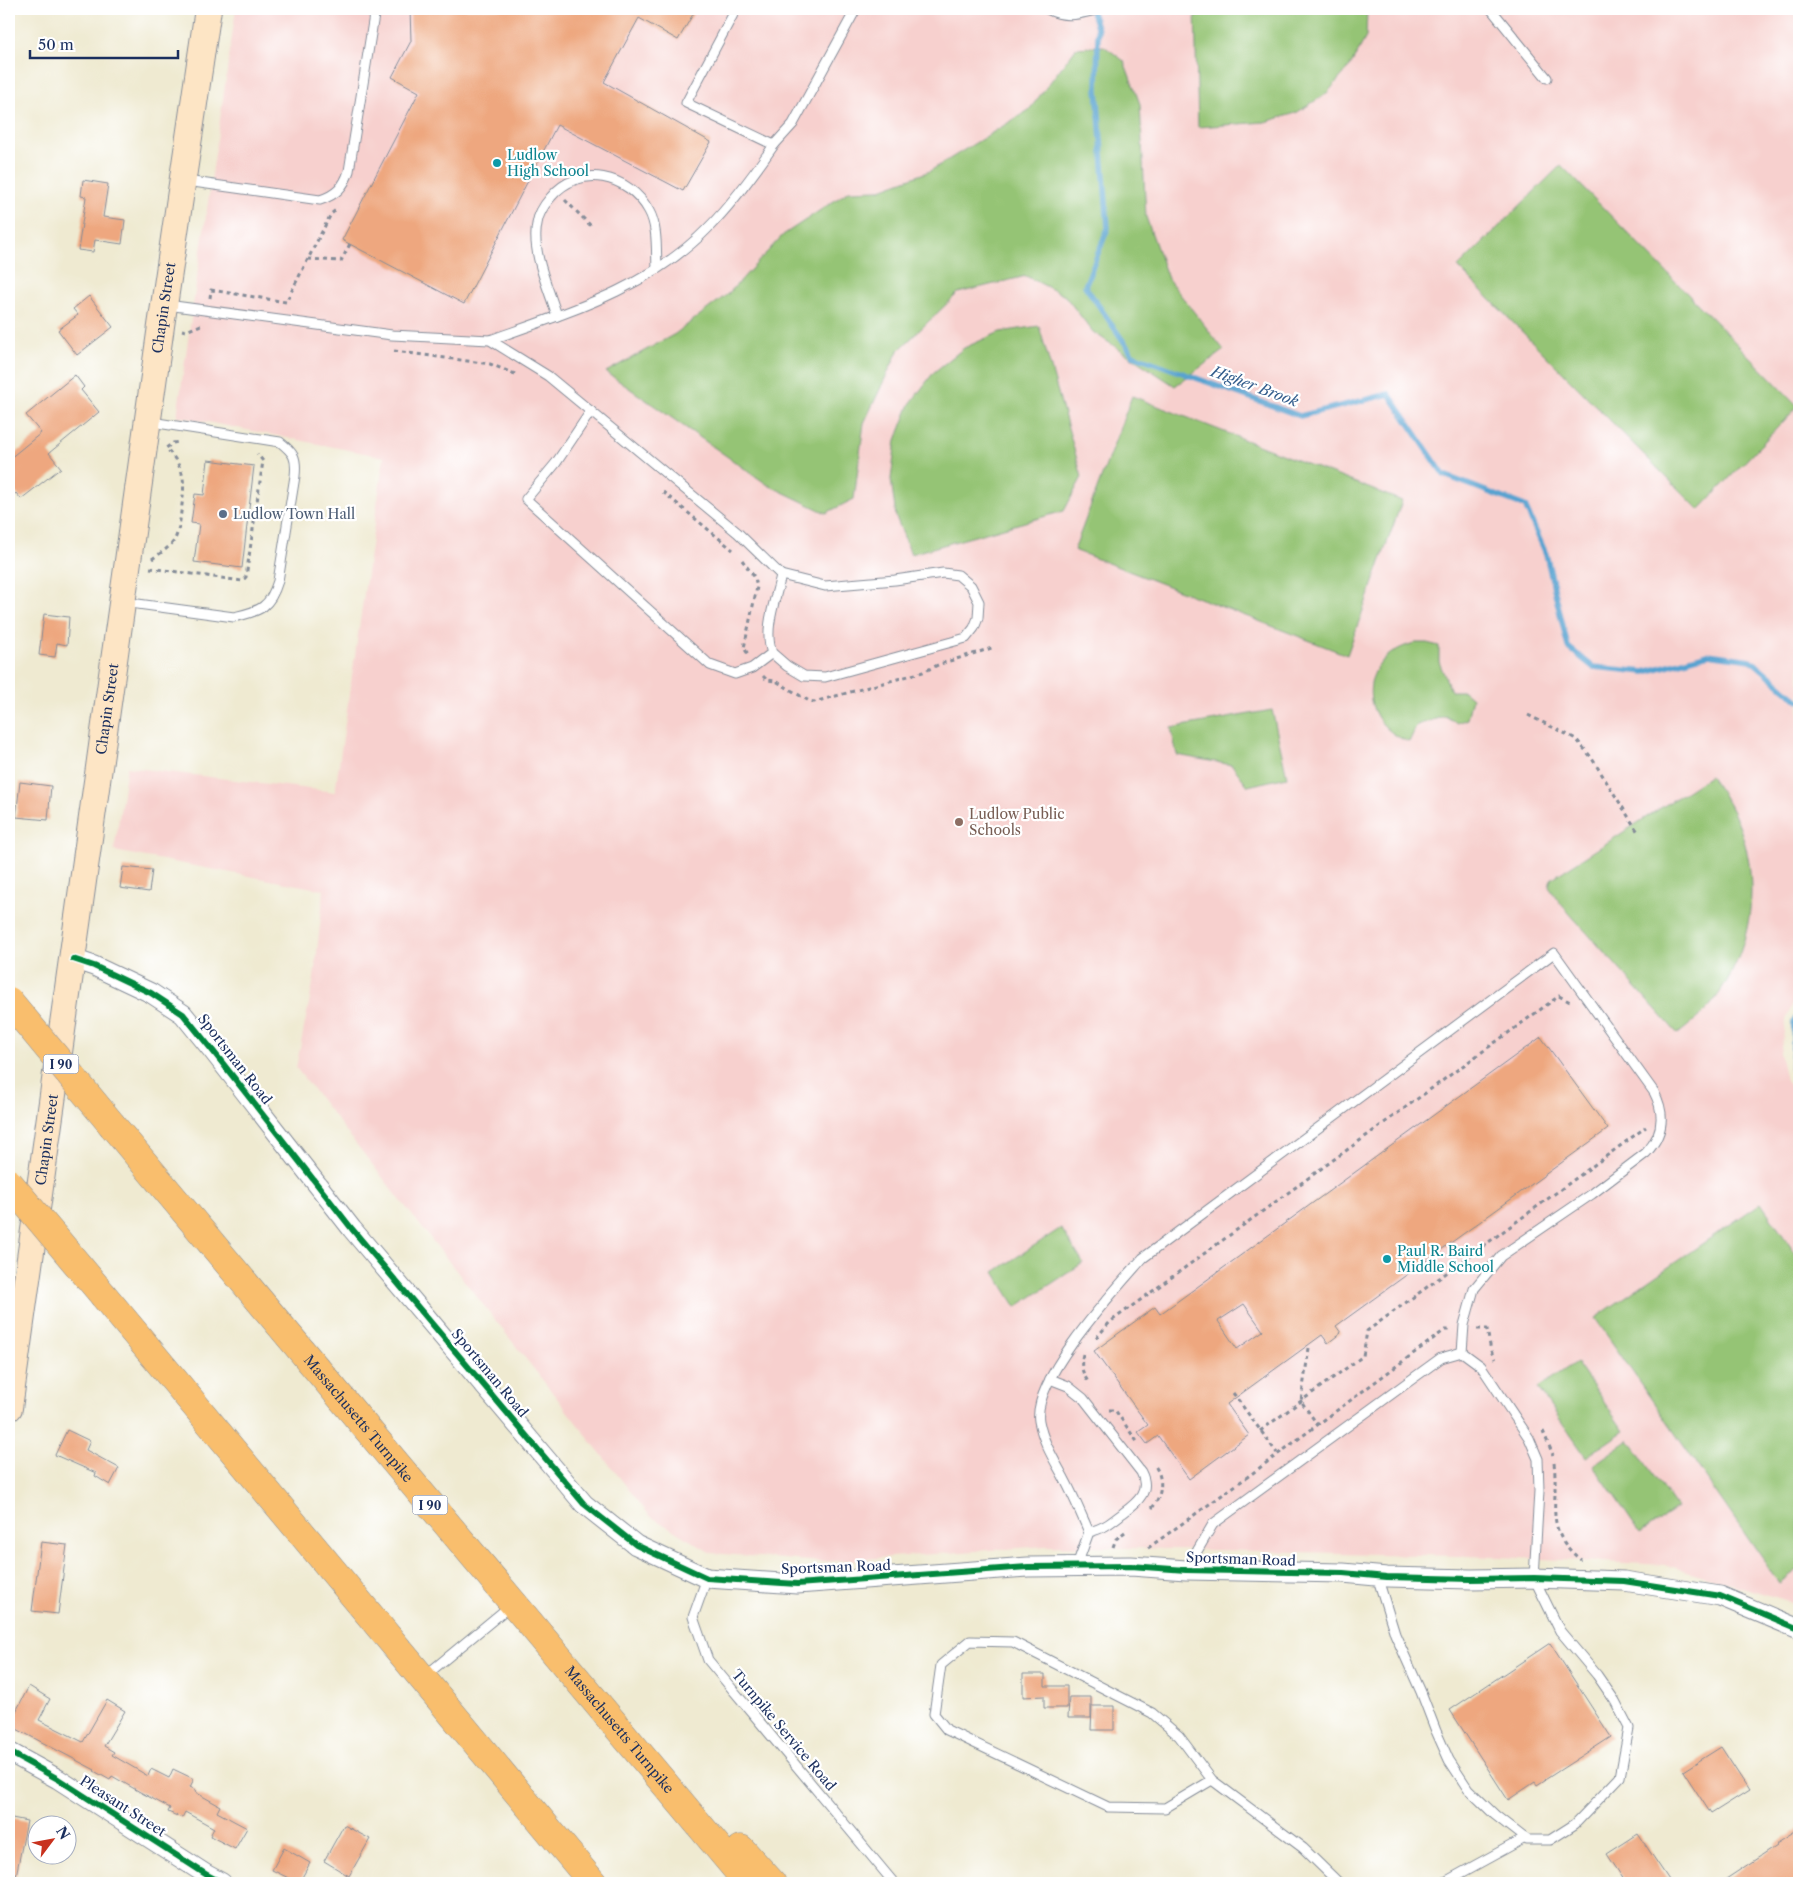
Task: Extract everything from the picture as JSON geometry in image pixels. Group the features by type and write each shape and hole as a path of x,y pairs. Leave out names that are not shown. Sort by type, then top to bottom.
{"highway":[{"name":"Massachusetts Turnpike","path":"9,1001 352,1413 589,1691 748,1883"},
{"path":"9,1183 593,1883"},
{"path":"589,1691 715,1821 772,1883"}],"main road":[{"name":"Chapin Street","path":"9,1408 164,304 208,9"}],"street":[{"name":"Sportsman Road","path":"72,959 94,966 152,993 183,1014 352,1228 584,1504 636,1545 707,1578 797,1584 1028,1567 1131,1566 1186,1570 1472,1579 1534,1578 1624,1581 1720,1596 1799,1629"},
{"name":"Pleasant Street","path":"9,1752 58,1779 207,1876 222,1883"}],"lane":[{"path":"183,181 320,200 338,191 346,182 349,171 375,9"},
{"path":"736,9 686,102 774,145"},
{"path":"164,304 392,335 490,340 557,316 634,282 670,260 706,230 744,188 774,145 793,124 856,9"},
{"path":"1047,9 1057,14 1072,16 1099,9"},
{"path":"1491,9 1547,78"},
{"path":"557,316 535,241 537,222 544,205 556,191 572,181 590,176 609,178 626,185 641,197 651,213 655,234 657,268"},
{"path":"490,340 548,376 738,533 781,575 825,586 895,580 944,573 958,575 971,586 975,594 978,602 978,618 974,628 966,638 825,676 804,676 787,666 772,653 768,643 770,623 781,575"},
{"path":"591,411 556,463 526,499 710,665 735,674 756,665 772,653"},
{"path":"123,602 234,617 265,607 273,596 278,581 297,463 291,450 280,442 148,421"},
{"path":"1077,1566 1089,1532 1077,1504 1043,1439 1038,1419 1041,1398 1056,1367 1104,1303 1143,1258 1554,953 1654,1092 1660,1102 1662,1124 1654,1145 1646,1153 1592,1194 1500,1256 1474,1289 1464,1330 1462,1352"},
{"path":"1186,1570 1212,1524 1442,1358 1462,1352"},
{"path":"1377,1576 1395,1634 1449,1760 1468,1789 1495,1815 1527,1840 1550,1840 1575,1824 1620,1777 1629,1728 1615,1701 1597,1675 1560,1631 1534,1578 1539,1491 1538,1459 1529,1438 1481,1366 1462,1352"},
{"path":"1050,1379 1068,1386 1083,1398 1141,1472 1145,1482 1144,1494 1137,1503 1104,1528 1089,1532"},
{"name":"Turnpike Service Road","path":"707,1578 693,1617 708,1660 894,1883"},
{"path":"422,1678 514,1603"},
{"path":"1212,1780 1165,1808 1108,1807 947,1730 934,1714 942,1665 970,1641 1013,1642 1152,1714 1179,1736 1212,1780 1303,1848 1339,1883"},
{"path":"1443,1883 1526,1838"}],"path":[{"path":"556,191 592,227"},
{"path":"308,259 341,261 350,244"},
{"path":"387,350 490,364 521,377"},
{"path":"180,442 173,443 166,448 175,458 181,469 184,485 179,528 174,540 166,550 149,561 148,567 242,581 246,577 264,461 258,454 248,452"},
{"path":"659,488 738,555 755,578 757,587 744,648 767,680 776,681 809,701 814,702 923,672 940,664 992,648"},
{"path":"1528,715 1576,738 1591,757 1638,832"},
{"path":"1094,1341 1110,1322 1559,996 1572,1003 1578,1010"},
{"path":"1260,1431 1363,1356 1367,1330 1638,1133 1646,1127 1648,1122"},
{"path":"1144,1551 1445,1330 1487,1329"},
{"path":"1088,1347 1083,1353 1080,1364 1084,1376 1093,1389"},
{"path":"1309,1348 1301,1401 1317,1424"},
{"path":"1233,1393 1276,1453"},
{"path":"1108,1410 1115,1410 1143,1450"},
{"path":"1150,1510 1161,1490 1160,1474 1155,1466"},
{"path":"1113,1546 1116,1539 1130,1528"}],"shaded area":[{"name":"Ludlow Public Schools","path":"236,9 1799,9 1799,992 1787,1016 1780,1053 1786,1081 1799,1099 1799,1607 1782,1599 1666,1565 1500,1557 1046,1546 821,1562 711,1553 650,1516 296,1068 314,978 324,890 114,851 127,767 335,792 384,457 177,416"}],"green space":[{"path":"1195,9 1367,9 1366,37 1349,68 1326,94 1296,113 1265,122 1198,127"},
{"path":"1104,46 1124,61 1140,104 1146,217 1168,279 1224,350 1175,386 1093,332 1065,296 1026,276 958,293 898,351 864,423 854,499 826,513 768,485 606,372 675,334 729,293 783,235 849,191 878,190 930,171 1029,110 1076,48"},
{"path":"1561,165 1798,406 1699,510 1458,267"},
{"path":"1039,326 1082,477 1064,511 911,554 896,517 891,479 896,440 910,404 934,372 964,348 1000,332"},
{"path":"1132,396 1402,501 1347,655 1074,550"},
{"path":"1415,643 1439,646 1439,662 1451,691 1464,691 1472,698 1467,719 1457,723 1445,716 1417,725 1409,742 1391,732 1379,720 1372,705 1370,689 1374,674 1382,661 1396,650"},
{"path":"1272,710 1287,777 1248,786 1232,765 1177,755 1171,728"},
{"path":"1710,776 1731,807 1743,836 1749,861 1750,912 1737,962 1725,985 1710,1006 1678,1034 1560,903 1549,887 1551,879"},
{"path":"1761,1203 1799,1259 1799,1569 1779,1583 1595,1318"},
{"path":"1061,1228 1083,1263 1016,1307 994,1272"},
{"path":"1576,1362 1624,1431 1586,1457 1538,1388"},
{"path":"1629,1440 1677,1508 1640,1533 1593,1465"}],"building":[{"name":"Ludlow High School","path":"410,9 696,9 678,40 639,18 604,82 711,142 683,191 557,125 464,304 342,240 419,92 392,77 411,41"},
{"path":"83,180 108,184 103,217 125,220 122,244 95,240 93,252 78,250 86,197 81,196"},
{"path":"89,296 113,327 77,355 58,330 78,315 73,309"},
{"path":"75,375 84,387 81,390 99,412 49,453 61,468 21,499 16,493 9,499 9,459 41,433 26,415"},
{"path":"208,460 254,466 242,568 194,562 199,524 191,523 195,494 204,495"},
{"path":"44,614 69,617 67,645 57,643 55,657 39,655"},
{"path":"20,782 51,786 48,820 16,817"},
{"path":"123,867 152,870 149,892 120,888"},
{"name":"Paul R. Baird Middle School","path":"1541,1037 1608,1129 1336,1326 1341,1333 1328,1343 1322,1335 1227,1404 1249,1435 1189,1479 1158,1436 1147,1444 1138,1432 1148,1425 1094,1351 1155,1307 1160,1314","holes":["1244,1304 1263,1331 1237,1349 1218,1321"]},
{"path":"67,1430 90,1441 86,1450 119,1468 110,1485 95,1476 96,1473 55,1455"},
{"path":"41,1542 67,1545 58,1614 32,1611"},
{"path":"1550,1643 1611,1737 1537,1785 1535,1782 1508,1800 1450,1710"},
{"path":"1023,1674 1045,1674 1045,1686 1067,1686 1067,1708 1044,1708 1044,1696 1023,1697"},
{"path":"29,1686 50,1699 39,1720 83,1742 107,1700 125,1711 104,1746 114,1752 112,1755 148,1776 151,1769 169,1778 173,1769 194,1779 190,1787 196,1790 195,1792 220,1806 217,1812 247,1828 235,1849 210,1836 214,1828 185,1812 182,1818 168,1812 170,1808 112,1776 110,1780 95,1770 9,1725"},
{"path":"1069,1697 1091,1697 1091,1718 1068,1718"},
{"path":"1092,1706 1114,1706 1114,1730 1091,1730"},
{"path":"1721,1747 1749,1790 1711,1814 1683,1771"},
{"path":"12,1818 27,1821 16,1876 9,1875 9,1834"},
{"path":"344,1825 370,1839 349,1876 324,1861"},
{"path":"1799,1829 1799,1878 1792,1883 1720,1883 1776,1846 1775,1844"},
{"path":"1638,1834 1671,1883 1626,1883 1607,1854"},
{"path":"284,1848 310,1863 299,1883 272,1870"}],"waterway":[{"name":"Higher Brook","path":"1091,9 1098,30 1097,89 1108,228 1085,286 1133,355 1300,416 1389,394 1444,475 1525,506 1546,554 1568,647 1593,667 1645,672 1708,654 1751,660 1799,701"},
{"name":"Higher Brook","path":"1799,1012 1794,1022 1792,1068 1799,1077"}],"cycle path":[{"path":"73,959 94,966 151,993 183,1014 352,1229 584,1504 636,1545 707,1578 797,1584 1028,1567 1131,1566 1186,1570 1343,1573 1387,1577 1624,1581 1720,1596 1799,1629"},
{"path":"9,1752 58,1779 222,1883"}],"place":[{"name":"Ludlow High School","path":"497,163"},
{"name":"Ludlow Town Hall","path":"223,514"},
{"name":"Ludlow Public Schools","path":"959,822"},
{"name":"Paul R. Baird Middle School","path":"1387,1259"}]}
